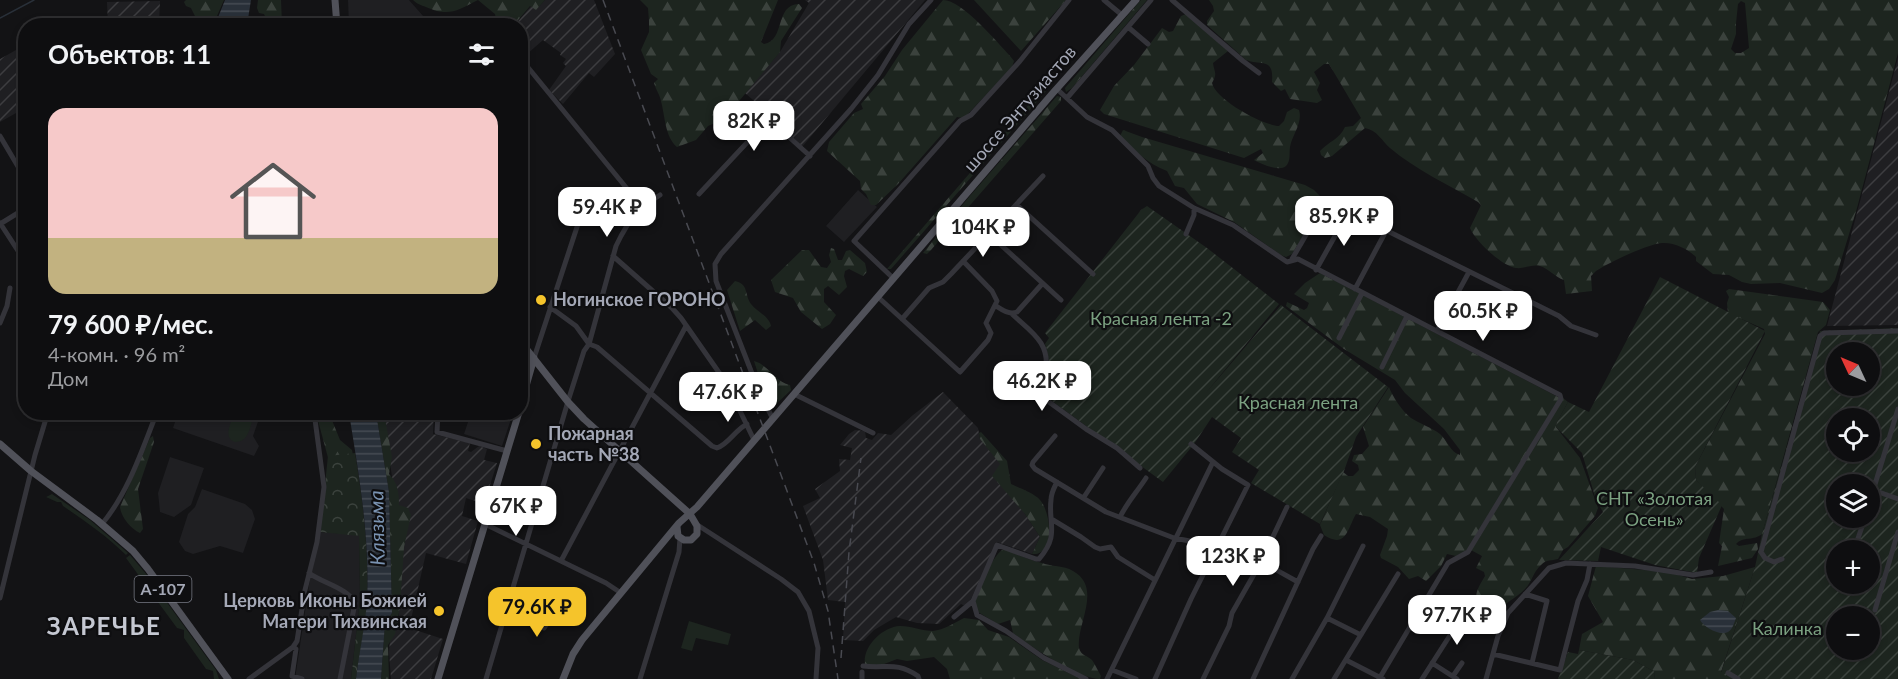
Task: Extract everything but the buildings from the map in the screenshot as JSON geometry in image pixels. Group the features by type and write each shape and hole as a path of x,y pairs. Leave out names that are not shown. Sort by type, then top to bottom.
{"main road":[{"path":"335,0 336,18"},
{"name":"шоссе Энтузиастов","path":"693,520 697,507 763,429 1136,0"},
{"path":"528,351 568,402 693,520 698,531 696,536 689,541 680,538 665,543"},
{"path":"528,379 534,358"},
{"path":"438,679 517,420"},
{"name":"А-107","path":"0,444 31,471 102,524 144,564 228,679"},
{"path":"680,506 680,523 677,532 680,538"},
{"path":"563,679 577,646 680,523 693,520"}],"street":[{"path":"772,419 723,299 714,268 721,254 810,156 878,75 909,24 931,0"},
{"path":"894,279 854,241 960,121 971,115 1020,61 1069,0"},
{"path":"1104,0 1122,15"},
{"path":"1067,98 1151,0"},
{"path":"1172,0 1259,73"},
{"path":"1128,27 1148,44"},
{"path":"528,67 642,207"},
{"path":"1057,89 1087,117 1112,130 1148,166 1152,178 1159,186 1194,207 1233,225 1287,262 1292,259 1325,205 1331,203 1559,316 1571,326 1596,335"},
{"path":"699,194 769,119 810,156"},
{"path":"0,136 18,166"},
{"path":"902,319 929,288 943,282 1043,176"},
{"path":"486,679 568,402 584,351 589,344 616,246 628,224 642,207 660,195"},
{"path":"1017,205 1093,274"},
{"path":"1186,234 1194,214 1194,207"},
{"path":"534,358 578,224 588,208"},
{"path":"1317,270 1349,211"},
{"path":"18,213 0,223 18,251"},
{"path":"1355,289 1386,231"},
{"path":"989,234 1061,300"},
{"path":"613,256 672,308 686,326 727,384 754,440"},
{"path":"1292,259 1298,259 1560,395 1561,399 1468,552 1448,563 1381,678 1346,660"},
{"path":"878,297 960,372 992,333 986,322 996,306 996,296 963,261"},
{"path":"1437,331 1469,272"},
{"path":"1012,314 1021,309 1042,284"},
{"path":"0,323 7,306 10,288"},
{"path":"1339,338 1362,293"},
{"path":"996,306 1012,314 1038,337 1044,352 1045,372 1036,389 1038,394 1086,429 1117,448 1140,468"},
{"path":"550,307 576,326 589,344 597,347 712,446 717,448 723,446 747,424"},
{"path":"1382,367 1407,316"},
{"path":"561,561 686,326"},
{"path":"1782,559 1774,562 1765,558 1761,552 1820,336 1824,333 1898,331"},
{"path":"794,394 873,433"},
{"path":"1878,474 1898,409"},
{"path":"0,598 46,420"},
{"path":"102,524 112,512 127,483 154,420"},
{"path":"249,679 297,641 307,582 317,542 324,487 315,420"},
{"path":"438,420 437,432 507,451"},
{"path":"1055,436 1032,465 1106,512 1174,538 1242,551 1298,582"},
{"path":"1155,679 1191,599 1248,485 1191,444"},
{"path":"1107,679 1213,462"},
{"path":"1084,497 1103,468"},
{"path":"1120,517 1131,496 1137,492 1146,478"},
{"path":"954,617 973,601 997,545 1039,559 1051,539 1053,520 1051,496 1057,482"},
{"path":"1880,493 1898,499"},
{"path":"1203,679 1229,626 1232,613 1261,562 1287,507"},
{"path":"693,520 788,583 802,597 809,611 818,648 816,679"},
{"path":"1053,520 1095,547 1100,549 1111,547 1118,556 1155,580"},
{"path":"485,524 612,586 621,593"},
{"path":"1876,606 1898,532"},
{"path":"696,536 704,533 713,535"},
{"path":"1253,679 1321,536"},
{"path":"640,679 679,551 680,538"},
{"path":"679,551 689,541"},
{"path":"1292,679 1327,618 1363,546"},
{"path":"1486,679 1505,618 1549,568 1555,565 1566,563 1635,566 1694,575 1710,572"},
{"path":"1492,654 1560,670 1590,564"},
{"path":"309,573 350,596 355,603 340,679"},
{"path":"1334,679 1398,574"},
{"path":"307,582 317,579"},
{"path":"1525,594 1547,601 1532,663"},
{"path":"973,601 977,615 1006,631 1044,658 1086,679"},
{"path":"1422,679 1472,601"},
{"path":"505,614 544,628 554,613"},
{"path":"1327,618 1361,635"},
{"path":"293,646 296,649 292,676 302,679"},
{"path":"1432,663 1455,678 1462,663"},
{"path":"862,679 862,669 904,667 918,675 919,679"},
{"path":"1112,669 1136,679"},
{"path":"1728,673 1738,679"}],"shaded area":[{"path":"348,0 409,0 425,18 349,18"},
{"path":"545,0 594,0 615,54 594,77 589,73 563,104 549,90 566,66 563,63 566,59 543,40 528,53 528,18 521,18 531,6 536,10"},
{"path":"805,0 925,0 802,147 745,93 780,52 809,3"},
{"path":"160,1 159,18 108,18 107,2"},
{"path":"18,49 18,112 0,122 0,59"},
{"path":"1898,58 1898,325 1827,326"},
{"path":"858,190 877,207 844,242 826,226"},
{"path":"943,392 978,428 980,439 1001,464 1025,514 1040,537 1032,554 997,542 971,599 965,606 961,604 939,624 917,623 896,617 874,630 863,641 843,640 845,602 828,600 823,560 803,506 820,498 815,489 840,471 839,459 850,460 852,448 840,445 849,434 855,430 865,431 866,438 872,440 878,433 891,435"},
{"path":"176,420 259,420 253,436 259,446 254,456 173,428"},
{"path":"380,420 434,420 433,434 470,443 468,451 471,452 479,446 487,449 484,460 497,463 484,504 466,498 462,516 478,521 466,564 426,553 409,628 443,639 431,679 391,679 389,652 391,626 399,617 399,523 387,443"},
{"path":"469,420 511,420 502,446 464,434"},
{"path":"170,457 204,468 191,505 174,517 160,512 158,493"},
{"path":"202,489 245,504 252,510 255,519 243,553 220,546 193,554 185,551 179,542 188,514 195,507"},
{"path":"320,532 359,535 360,600 351,679 295,679 309,585"}],"green space":[{"path":"186,0 224,0 216,18 196,18 191,8 184,2"},
{"path":"258,0 281,0 282,18 266,18 264,14 259,13"},
{"path":"413,0 478,0 458,10 441,12"},
{"path":"478,0 545,0 536,10 530,6 520,18 496,18 495,14"},
{"path":"640,0 778,0 761,42 764,44 775,36 786,10 799,4 802,8 781,41 780,52 724,119 708,126 696,140 677,147 670,138 654,83 658,79 651,74 641,50 649,32 649,21 648,8"},
{"path":"943,0 960,7 979,23 1014,61 1012,67 967,115 963,118 957,117 898,184 876,205 871,205 861,189 860,181 827,151 829,142 854,113 863,109 861,104"},
{"path":"974,0 1066,0 1021,51"},
{"path":"1141,0 1147,0 1072,88 1066,92 1065,88"},
{"path":"1209,0 1898,0 1898,53 1857,208 1835,280 1829,289 1822,293 1780,283 1742,282 1729,275 1713,274 1685,249 1662,243 1628,254 1596,271 1591,276 1592,291 1566,294 1564,280 1543,267 1516,268 1504,263 1490,252 1470,228 1481,205 1411,163 1390,148 1373,131 1365,128 1332,156 1325,158 1321,155 1320,151 1340,135 1345,127 1353,126 1361,118 1329,64 1324,64 1314,72 1320,83 1317,90 1322,100 1317,103 1290,99 1285,89 1281,91 1272,82 1269,66 1246,60 1207,25 1214,11","holes":["1741,1 1745,3 1749,48 1741,53 1735,53 1731,49 1736,34 1738,4"]},
{"path":"1186,14 1228,51 1213,63 1215,75 1212,83 1215,90 1230,104 1262,121 1279,126 1284,121 1287,112 1294,108 1299,110 1300,120 1291,142 1288,164 1283,168 1275,168 1254,160 1263,153 1261,149 1244,158 1104,114 1100,110 1114,86 1134,65 1162,28 1169,32 1173,31 1181,16"},
{"path":"1047,86 1048,89 891,269 887,269 1044,87"},
{"path":"1057,96 1061,97 1061,101 931,250 927,254 923,253 969,197"},
{"path":"1123,130 1305,185 1321,197 1320,208 1292,254 1286,257 1234,222 1197,204 1184,188 1175,186 1167,171 1136,152 1120,136"},
{"name":"Красная лента -2","path":"1147,206 1207,248 1279,304 1205,394 1281,305 1388,387 1356,437 1344,471 1320,524 1251,483 1259,470 1232,452 1241,438 1212,417 1194,444 1163,482 1041,393 1039,389 1048,363 1045,344 1049,338 1045,333 1141,210"},
{"path":"831,248 834,249 838,260 842,260 846,251 850,250 865,263 867,272 863,276 849,269 845,271 847,287 839,295 828,286 824,289 824,302 836,315 830,324 822,329 801,312 793,298 775,292 771,280 802,250 809,250 821,267 827,268 831,262 829,255"},
{"path":"1320,273 1560,398 1467,551 1456,556 1447,554 1441,566 1426,581 1418,576 1409,579 1398,567 1381,558 1388,529 1370,517 1356,514 1345,536 1337,540 1324,535 1320,525 1343,472 1348,476 1353,476 1359,470 1358,465 1352,461 1354,455 1362,454 1369,446 1363,427 1389,387 1398,404 1408,415 1440,434 1460,455 1460,450 1444,429 1405,393 1395,380 1344,349 1286,306 1287,302 1304,310 1307,308 1309,303 1294,294"},
{"name":"СНТ «Золотая Осень»","path":"1660,277 1765,331 1695,467 1696,480 1722,505 1699,558 1697,573 1655,565 1601,547 1598,561 1559,560 1603,512 1596,500 1582,453 1556,427 1557,422 1568,402 1589,412"},
{"path":"735,281 742,284 751,304 770,323 771,326 766,330 755,320 740,331 727,290"},
{"path":"1729,289 1823,302 1830,310 1826,325 1818,332 1762,534 1736,544 1739,546 1757,543 1758,549 1752,558 1718,566 1722,546 1719,543 1724,509 1696,480 1695,467 1765,334 1764,329 1728,313 1729,297 1726,291"},
{"name":"Калинка","path":"1898,328 1898,679 1731,679 1721,673 1755,567 1762,534 1820,331"},
{"path":"754,361 764,366 780,381 790,385 791,390 774,406 767,402"},
{"path":"1563,398 1568,402 1556,427 1580,458 1598,508 1595,516 1563,550 1558,559 1543,563 1518,596 1502,607 1496,615 1491,615 1480,605 1476,597 1485,576 1484,572 1476,568 1482,556 1471,550"},
{"path":"232,420 252,420 246,437 236,442 229,437"},
{"path":"318,420 332,420 340,440 352,450 361,500 330,465"},
{"path":"377,420 385,420 392,457 389,474 397,489 399,505 408,508 411,515 404,547 400,607 395,634 388,645 389,679 381,679 385,623 392,613 389,492"},
{"path":"981,432 1007,461 1011,484 1034,495 1044,506 1049,532 1045,548 1040,553 1032,554 1040,537 1025,514 992,476 1000,464 980,439 979,433"},
{"path":"153,436 154,442 138,489 143,529 140,533 127,522 120,507 150,438"},
{"path":"355,453 365,527 367,601 356,679 351,679 360,600 359,536 320,532 328,456"},
{"path":"52,494 90,520 128,553 126,555 88,523 63,506 61,502 46,497"},
{"path":"1002,550 1069,569 1082,578 1087,597 1079,648 1081,653 1093,662 1101,676 1100,679 1080,674 1031,646 1013,633 1010,620 998,624 978,612 975,602 978,590 990,566"},
{"path":"130,555 216,670 219,679 214,679 213,671 206,669 184,638 184,630 177,628 152,594 152,587 145,584 126,558"},
{"path":"1596,566 1668,572 1692,579 1723,576 1755,567 1721,672 1731,679 1654,679 1655,672 1633,660 1579,650 1582,634 1603,622 1588,596"},
{"path":"964,618 979,620 988,630 1009,637 1042,660 1081,679 950,679 947,669 934,657 907,661 897,659 879,666 865,665 870,645 880,634 893,627 933,631 945,628"},
{"path":"689,621 731,634 728,645 696,638 692,651 681,648"},
{"path":"1579,650 1633,660 1655,672 1654,679 1558,679 1568,652 1578,654"}],"water":[{"path":"225,0 251,0 248,18 218,18"},
{"name":"Клязьма","path":"350,420 377,420 389,492 392,613 385,623 381,679 356,679 367,601 367,554"},
{"path":"1728,611 1736,618 1728,632 1720,633 1712,630 1700,620 1710,612"}],"waterway":[{"path":"0,18 34,0"}],"railway":[{"path":"603,0 814,563 828,611 838,679"},
{"path":"841,658 849,552 861,458"}],"place":[{"name":"Ногинское ГОРОНО","path":"541,300"},
{"name":"Пожарная часть №38","path":"536,444"},
{"name":"Церковь Иконы Божией Матери Тихвинская","path":"439,611"}],"district":[{"name":"ЗАРЕЧЬЕ","path":"104,627"}],"park label":[{"name":"Красная лента","path":"1298,403"}]}
